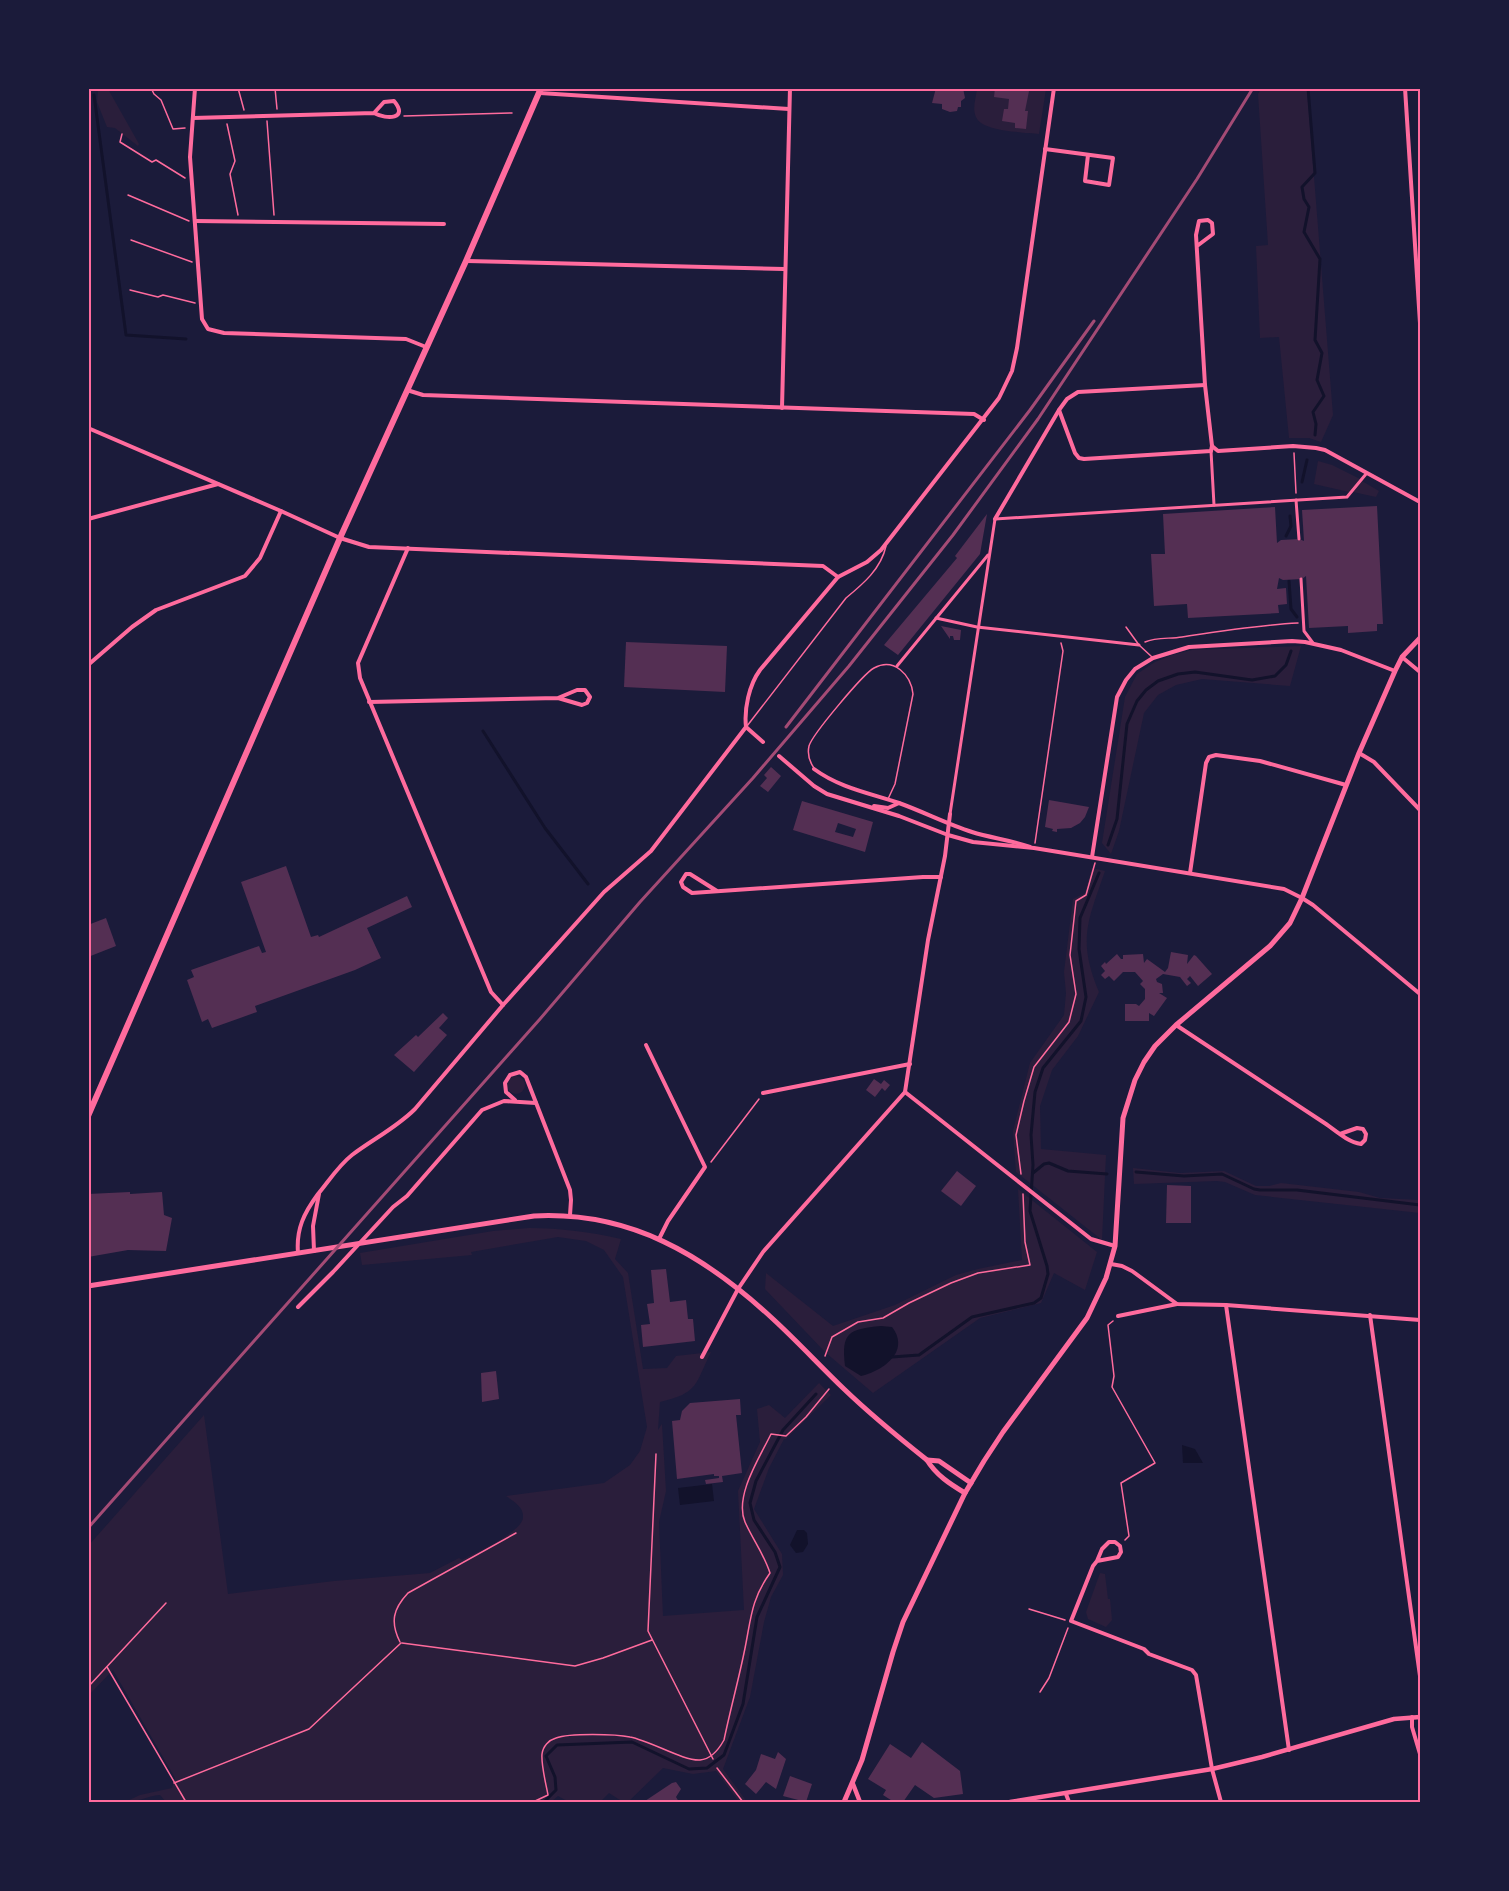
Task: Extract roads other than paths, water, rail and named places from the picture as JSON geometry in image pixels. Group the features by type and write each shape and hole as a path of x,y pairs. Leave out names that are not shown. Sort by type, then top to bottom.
{"main road":[{"path":"88,1116 340,538 540,91"},
{"path":"844,1803 870,1735 903,1622 965,1493 1003,1432 1087,1318 1105,1282 1114,1246 1122,1130 1128,1098 1147,1056 1176,1025 1276,940 1290,923 1395,671 1402,657 1420,638"},
{"path":"89,1287 534,1216 570,1215 605,1220 659,1239 701,1262 738,1289 773,1318 872,1415 927,1460 933,1469 965,1493"},
{"path":"927,1460 939,1461 971,1482"}],"street":[{"path":"195,88 191,128 192,180 202,319 208,328 224,333 406,339 426,347"},
{"path":"782,408 790,88"},
{"path":"298,1253 301,1221 308,1206 344,1162 399,1124 415,1109 503,1005 604,892 651,851 746,727 750,693 757,674 838,577 867,562 886,544 984,420 1003,391 1014,363 1054,88"},
{"path":"1405,88 1420,323"},
{"path":"540,91 789,109"},
{"path":"193,118 374,113 382,118 391,119 397,115 398,105 394,101 384,102 374,113"},
{"path":"1045,149 1088,155 1113,159 1109,185 1085,181 1088,155"},
{"path":"1197,246 1213,234 1212,223 1208,220 1199,221 1197,225 1197,246 1205,385 1212,446 1210,452 1214,505"},
{"path":"195,223 444,224"},
{"path":"465,261 784,269"},
{"path":"702,1357 738,1289 781,1230 904,1092 928,940 948,835 977,627 995,519 1067,399 1078,392 1205,385"},
{"path":"407,390 423,395 974,414 984,420"},
{"path":"1059,410 1079,458 1107,459 1210,452"},
{"path":"88,428 340,538 369,547 823,567 838,577"},
{"path":"1212,446 1218,451 1293,446 1325,450 1420,502"},
{"path":"995,519 1347,497 1366,474"},
{"path":"88,519 219,484"},
{"path":"1296,500 1299,539"},
{"path":"88,665 132,627 156,610 245,576 260,558 281,511"},
{"path":"408,548 358,663 360,678 491,992 503,1005"},
{"path":"897,666 989,553"},
{"path":"1301,579 1304,631 1314,644"},
{"path":"936,618 977,627 1139,645"},
{"path":"1094,858 1117,697 1131,675 1153,658 1190,647 1292,641 1341,650 1395,671"},
{"path":"1402,657 1420,672"},
{"path":"369,702 558,699 582,705 587,704 590,697 585,690 577,690 558,699"},
{"path":"746,727 763,742"},
{"path":"1359,753 1374,762 1420,810"},
{"path":"1190,873 1206,763 1209,757 1216,755 1260,760 1347,785"},
{"path":"778,756 820,790 835,797 893,814 948,835 988,845 1034,848 1273,886 1302,897 1420,994"},
{"path":"814,769 831,781 899,803 949,824 1034,848"},
{"path":"888,800 888,808 893,814"},
{"path":"862,805 888,808 899,803"},
{"path":"717,891 696,876 686,874 682,877 683,887 692,893 923,877 941,878"},
{"path":"1176,1025 1340,1134 1354,1143 1361,1144 1366,1134 1363,1129 1357,1128 1340,1134"},
{"path":"646,1045 705,1167 668,1221 659,1239"},
{"path":"763,1094 910,1064"},
{"path":"515,1100 508,1095 504,1085 510,1075 520,1072 526,1077 570,1190 570,1215"},
{"path":"904,1092 1091,1239 1114,1246"},
{"path":"298,1307 393,1207 407,1196 482,1110 494,1103 515,1100 536,1103"},
{"path":"316,1250 313,1226 319,1193"},
{"path":"1111,1264 1132,1271 1177,1304"},
{"path":"1118,1316 1177,1304 1226,1305 1420,1320"},
{"path":"1226,1305 1289,1750"},
{"path":"1370,1316 1420,1676"},
{"path":"1097,1561 1118,1557 1121,1550 1119,1544 1113,1541 1107,1544 1097,1561 1071,1621 1192,1670 1196,1675 1212,1769 1221,1803"},
{"path":"1412,1716 1412,1727 1420,1754"},
{"path":"1010,1803 1212,1769 1289,1750 1374,1724 1412,1716 1420,1717"},
{"path":"853,1784 860,1803"},
{"path":"1066,1794 1069,1803"}],"lane":[{"path":"746,727 846,598 866,581 884,556 886,544"},
{"path":"1126,627 1139,645 1153,658"},
{"path":"814,769 808,757 812,739 862,679 881,666 901,670 910,678 913,694 895,784 888,800"}],"waterway":[{"path":"1308,88 1315,173 1302,187 1304,199 1309,207 1304,232 1320,259 1315,340 1322,353 1317,380 1324,396 1313,412 1316,424 1315,435"},
{"path":"94,95 126,335 186,339"},
{"path":"1302,482 1307,460"},
{"path":"1286,536 1291,526 1290,516"},
{"path":"1289,581 1291,609 1297,617"},
{"path":"1108,845 1117,819 1127,724 1137,701 1146,690 1158,681 1178,674 1195,672 1252,680 1275,676 1286,665 1291,651"},
{"path":"483,731 545,828 588,884"},
{"path":"892,1357 919,1355 972,1317 1034,1303 1041,1298 1048,1274 1047,1266 1030,1211 1033,1165 1031,1135 1035,1092 1043,1068 1081,1021 1086,997 1079,949 1080,918 1099,873"},
{"path":"1033,1173 1044,1164 1049,1163 1068,1171 1107,1174"},
{"path":"1136,1172 1184,1176 1222,1174 1260,1190 1297,1190 1420,1205"},
{"path":"544,1802 556,1790 555,1777 546,1756 557,1745 632,1742 689,1769 707,1768 724,1755 743,1704 757,1617 780,1567 775,1552 754,1520 750,1503 756,1481 783,1430 816,1394"}],"railway":[{"path":"88,1528 540,1019 640,902 753,778 849,666 953,535 1038,419 1197,179 1253,88"},
{"path":"786,727 1030,410 1094,321"}]}
